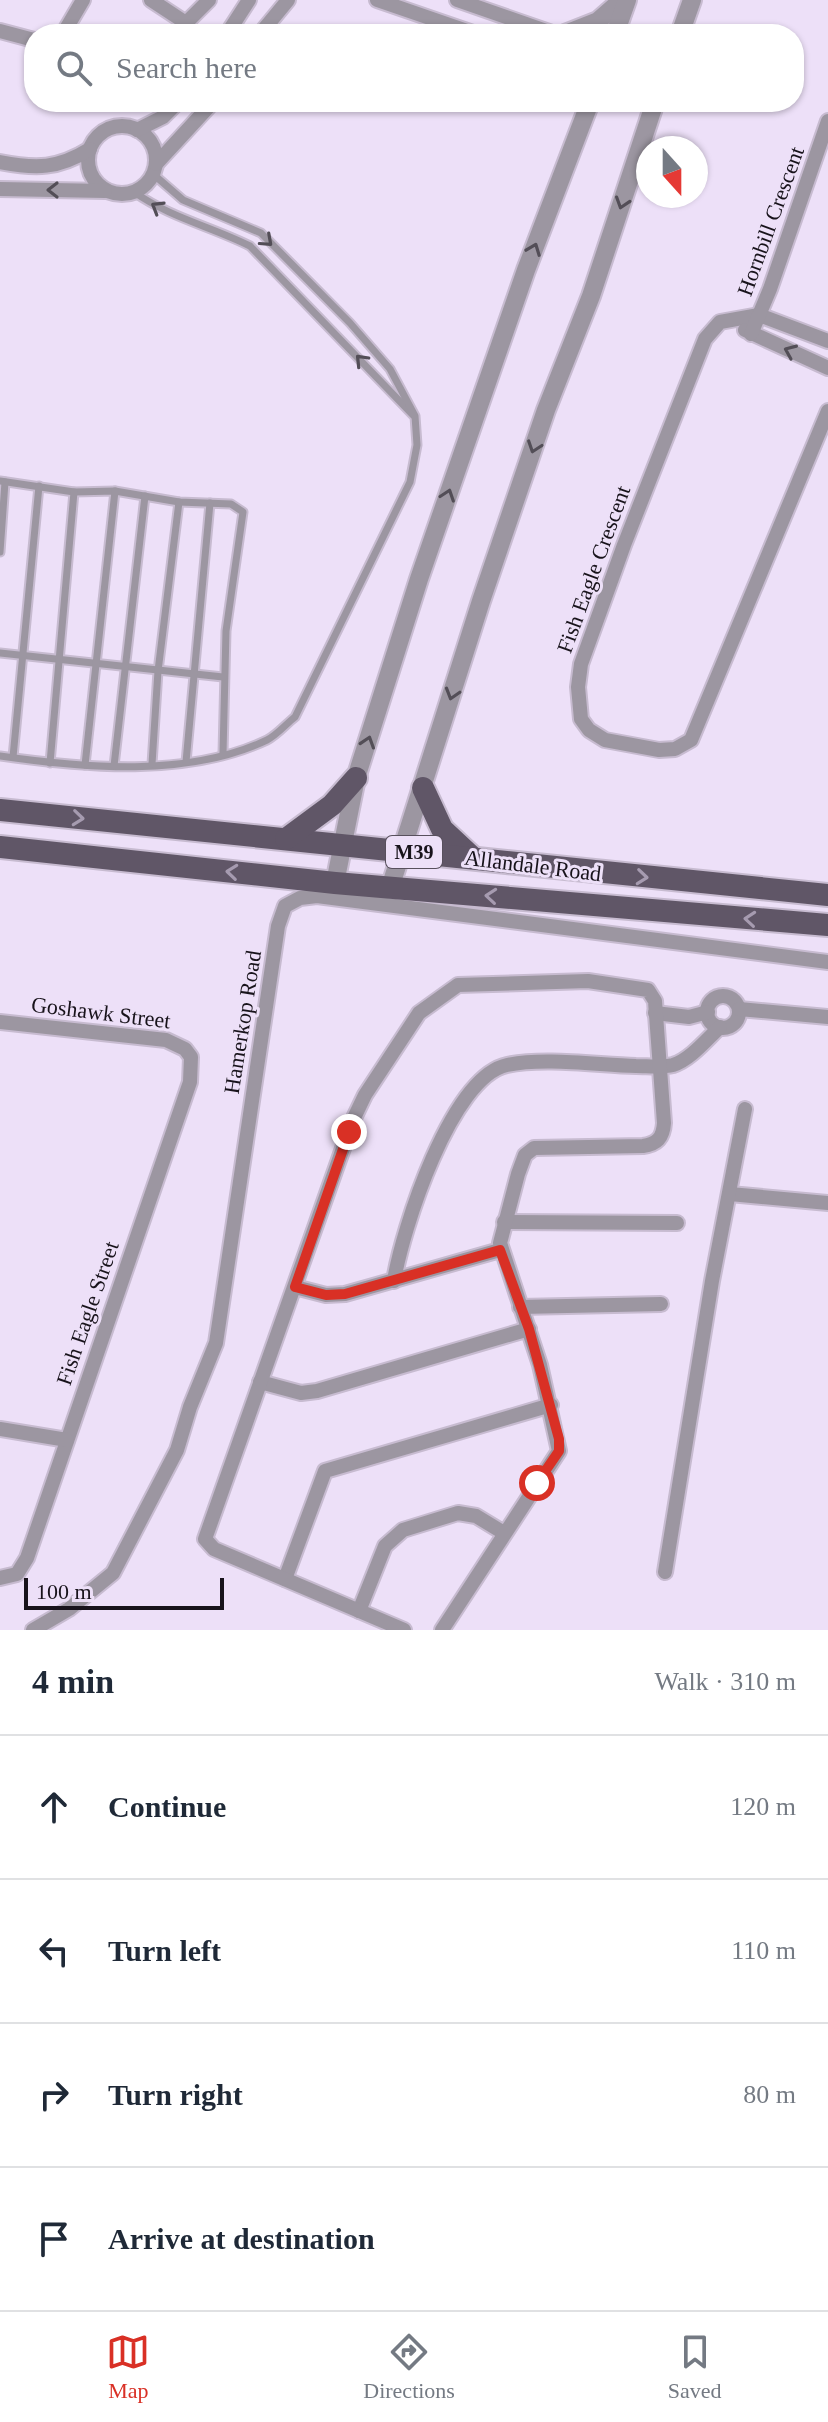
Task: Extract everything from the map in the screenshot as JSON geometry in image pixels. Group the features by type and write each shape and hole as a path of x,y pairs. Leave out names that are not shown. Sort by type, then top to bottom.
{"main road":[{"path":"286,839 321,814 356,778"},
{"path":"423,788 442,829 472,857"},
{"name":"Allandale Road","path":"0,810 828,895"},
{"path":"0,838 63,854"},
{"name":"Allandale Road","path":"0,847 335,883 828,925"}],"street":[{"path":"69,24 83,0"},
{"path":"151,0 178,24"},
{"path":"187,24 209,0"},
{"path":"233,24 249,0"},
{"path":"268,24 288,0"},
{"path":"377,0 447,24"},
{"path":"457,0 526,24"},
{"path":"590,24 624,0"},
{"path":"618,24 624,0"},
{"path":"684,24 692,0"},
{"path":"0,31 24,37"},
{"path":"0,162 45,168 63,164 90,149 99,135 113,127 137,130 168,112"},
{"path":"0,189 105,191 122,195 134,192 204,112"},
{"path":"578,112 581,125"},
{"path":"335,883 356,778 419,579 526,270 586,112"},
{"path":"390,888 481,601 546,410 591,296 652,112"},
{"name":"Hornbill Crescent","path":"751,334 828,121"},
{"path":"137,130 154,148 155,169"},
{"path":"90,149 90,173 105,191"},
{"path":"759,315 828,341"},
{"name":"Fish Eagle Crescent","path":"759,315 717,324 705,339 581,664 578,706 581,719 597,736 659,750 675,749 691,740 828,411"},
{"path":"734,322 751,334 828,368"},
{"name":"Hamerkop Road","path":"33,1630 69,1609 113,1573 177,1450 190,1407 216,1343 278,926 285,906 300,898 317,896 828,962"},
{"path":"404,1630 214,1549 205,1539 358,1108 419,1013 449,989 465,984 588,981 648,990 655,998 661,1066 664,1123 658,1140 643,1146 545,1146 529,1150 504,1222 500,1250 529,1329 551,1405 559,1451 442,1630"},
{"path":"394,1281 407,1228 441,1140 463,1103 484,1077 496,1068 523,1063 661,1066 679,1062 720,1027 735,1022 739,1009 733,999 724,996 711,1002 708,1012 711,1022 720,1027"},
{"path":"739,1009 828,1017"},
{"path":"655,1013 689,1017 708,1012"},
{"name":"Goshawk Street","path":"0,1022 166,1040 180,1045 191,1057"},
{"name":"Fish Eagle Street","path":"5,1577 23,1567 190,1082 191,1057"},
{"path":"665,1572 745,1109"},
{"path":"730,1194 828,1203"},
{"path":"504,1222 677,1223"},
{"path":"295,1287 338,1295 500,1250"},
{"path":"520,1307 661,1304"},
{"path":"260,1382 301,1393 317,1391 529,1329"},
{"path":"285,1579 325,1471 551,1405"},
{"path":"0,1429 67,1440"},
{"path":"359,1611 385,1546 403,1530 458,1513 476,1516 504,1533"}],"lane":[{"path":"0,756 50,763 114,766 186,762 268,740 295,717 410,482 417,445 415,416 390,369 261,233 183,200 155,169"},
{"path":"134,192 163,213 250,246 415,416"},
{"path":"326,325 340,313"},
{"path":"344,343 357,331"},
{"path":"0,552 2,482 74,492 115,491 179,502 231,504 243,512 223,677 223,753"},
{"path":"13,757 39,486"},
{"path":"85,765 115,491"},
{"path":"50,763 74,492"},
{"path":"114,766 145,496"},
{"path":"152,764 158,671 179,502"},
{"path":"186,762 210,503"},
{"path":"0,653 60,662 223,677"}],"route":[{"path":"349,1132 295,1287 326,1295 345,1294 500,1250 529,1329 560,1445 556,1457 537,1483"}]}
